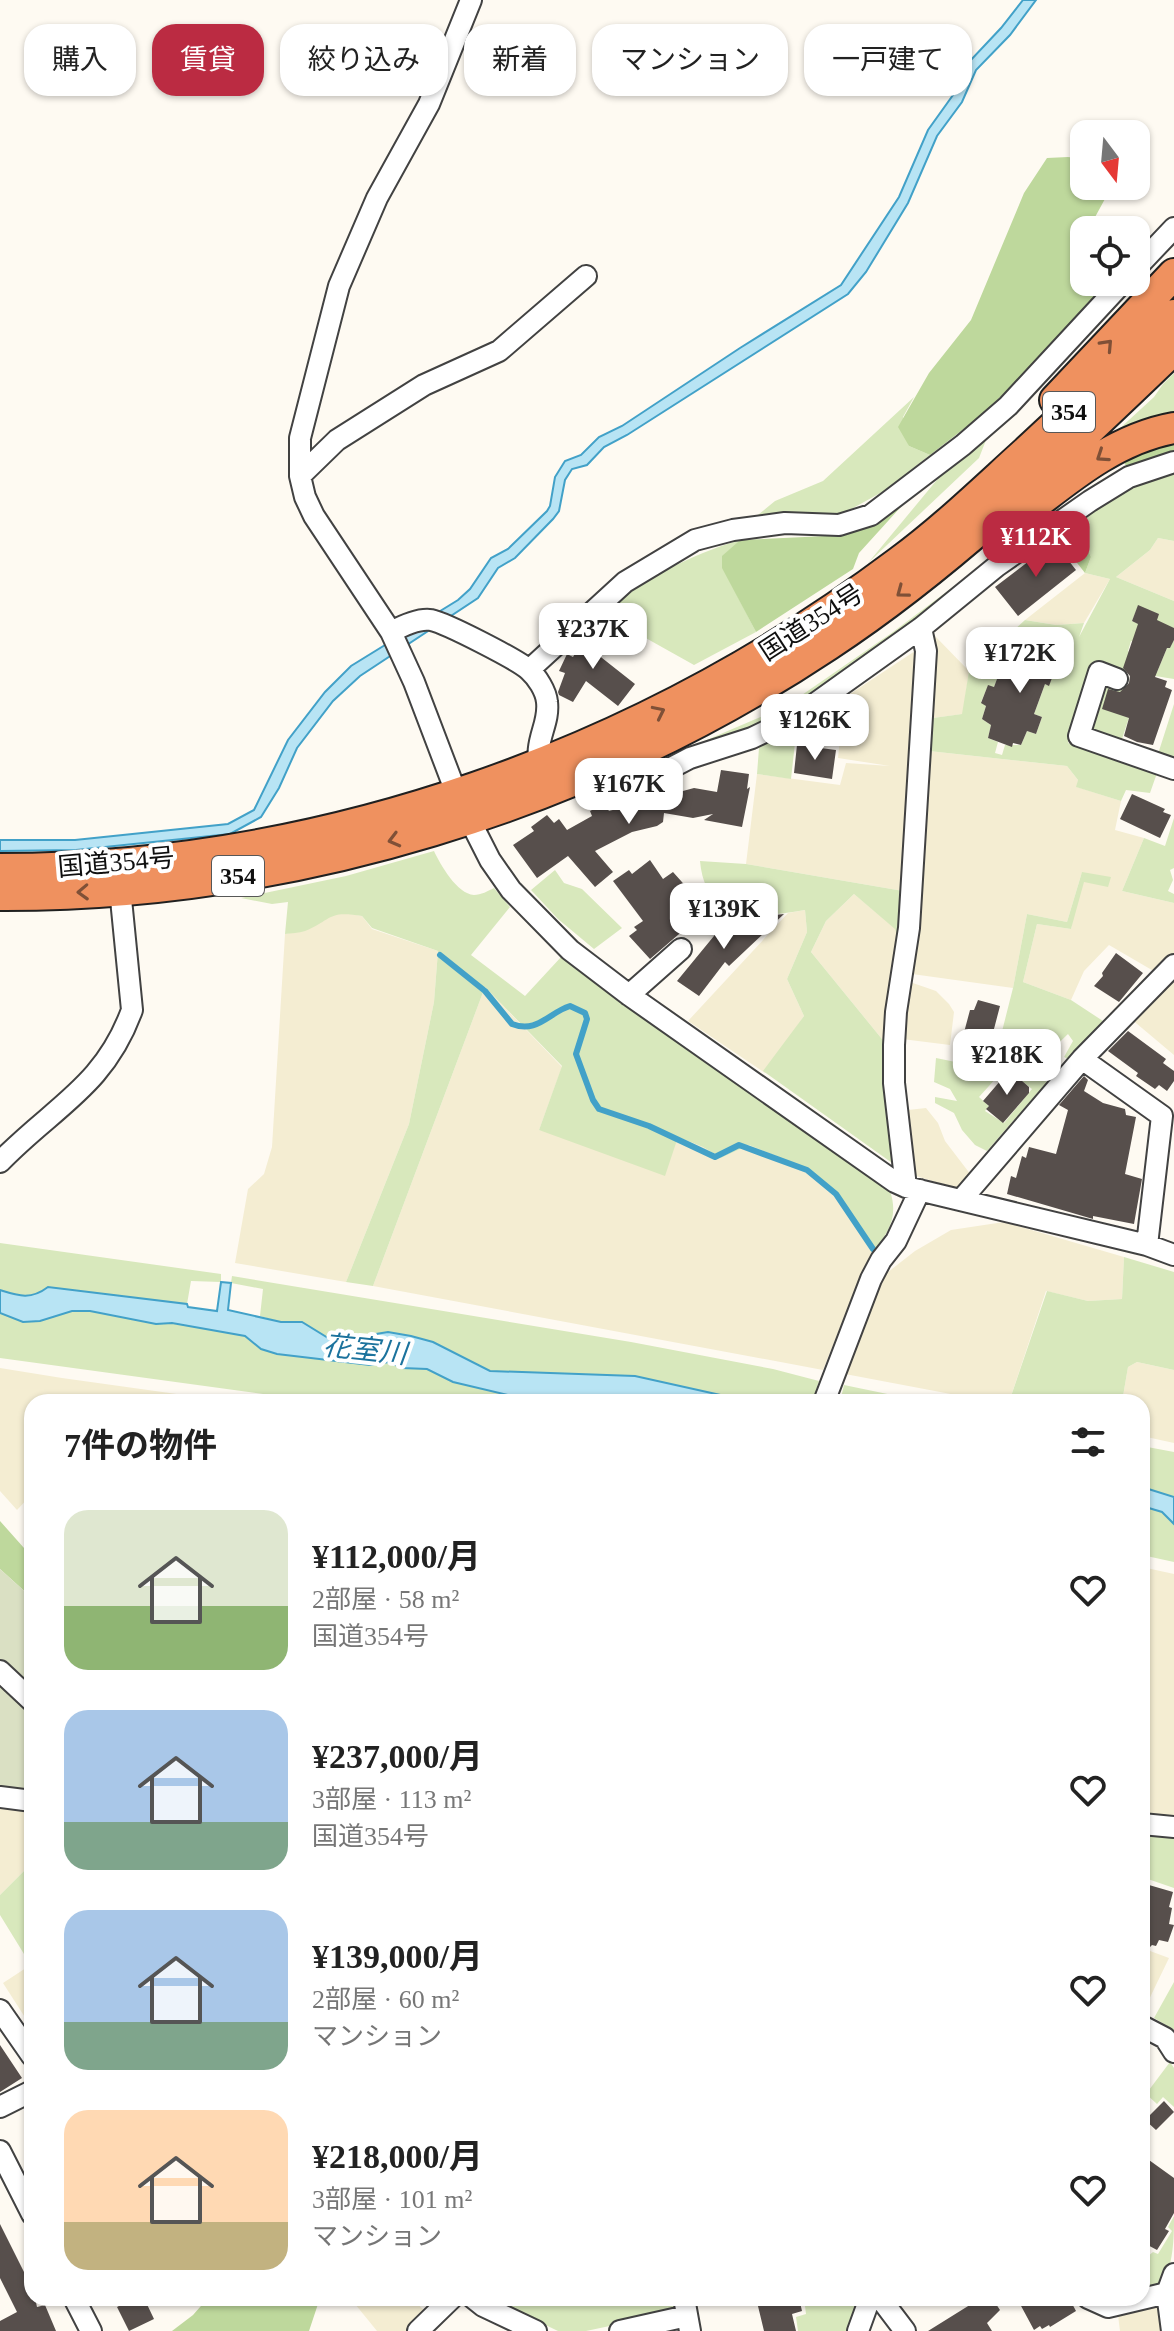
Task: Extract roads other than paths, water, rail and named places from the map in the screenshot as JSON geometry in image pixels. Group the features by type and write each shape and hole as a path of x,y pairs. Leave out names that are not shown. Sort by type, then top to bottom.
{"highway":[{"path":"964,508 985,475 1174,274"},
{"name":"国道354号","path":"621,745 717,681 815,623 902,560 964,508 1174,315"},
{"name":"国道354号","path":"0,869 204,882 273,870 335,856 728,705 828,645 908,588 963,543 1174,349"},
{"path":"963,543 1000,531 1112,449 1136,438 1174,428"},
{"name":"国道354号","path":"0,895 119,878"}],"street":[{"path":"471,0 429,104 377,198 339,286 300,438 300,476 314,516 391,632 463,806 490,860 511,890 570,950 865,1162 913,1188 1147,1245 1174,1255"},
{"path":"1150,253 1174,228"},
{"path":"300,476 349,432 424,385 499,351 586,276"},
{"path":"529,670 625,582 695,540 733,530 785,523 839,525 871,515 963,445 1008,406 1110,296"},
{"path":"621,745 635,775 650,779 690,758 752,738 816,703 921,628 997,566 1090,501 1129,477 1174,462"},
{"path":"391,632 428,619 449,626 529,670 543,688 548,702 539,737 544,777"},
{"path":"827,1394 871,1279 896,1241 913,1188 894,1083 894,1045 909,928 926,651 921,628"},
{"path":"1117,679 1099,672 1079,736 1174,769"},
{"path":"0,1162 101,1069 125,1029 132,1010 119,878"},
{"path":"629,995 681,949"},
{"path":"961,1200 1082,1059 1174,965"},
{"path":"1082,1059 1162,1116 1147,1245"},
{"path":"0,1671 24,1694"},
{"path":"0,1797 24,1800"},
{"path":"1150,1825 1174,1827"},
{"path":"0,2010 24,2044"},
{"path":"1150,2030 1165,2038 1174,2052"},
{"path":"0,2107 24,2095"},
{"path":"0,2151 24,2198"},
{"path":"1150,2292 1171,2284 1172,2331"},
{"path":"78,2306 91,2331"},
{"path":"418,2331 444,2306"},
{"path":"483,2306 536,2331"},
{"path":"858,2331 867,2306"},
{"path":"886,2306 905,2331"},
{"path":"620,2331 687,2315"}],"water":[{"path":"1023,0 1036,0 1010,35 976,70 972,79 972,59"},
{"path":"952,96 965,96 937,136 908,203 866,272 848,294 604,447 587,465 572,469 565,480 559,511 515,558 498,568 478,598 360,676 333,701 297,748 279,788 261,817 230,834 76,850 0,851 0,840 75,840 228,824 254,810 288,740 325,692 351,666 458,600 470,589 491,558 508,549 547,511 555,477 565,461 581,455 599,437 622,426 841,285 899,197 928,130"},
{"name":"花室川","path":"221,1282 231,1283 228,1310 281,1322 302,1322 333,1341 388,1332 433,1342 490,1371 635,1376 716,1394 504,1394 453,1382 427,1369 402,1368 389,1362 370,1365 277,1354 261,1349 245,1336 172,1323 156,1324 90,1311 72,1311 40,1321 23,1322 0,1313 0,1290 25,1296 48,1287 187,1304 188,1307 217,1311"},
{"path":"1150,1490 1174,1497 1174,1524 1162,1512 1150,1508"}],"waterway":[{"path":"440,955 485,991 512,1024 536,1025 570,1006 585,1013 587,1019 576,1054 599,1109 649,1126 715,1157 739,1145 807,1170 836,1194 873,1249"}]}
